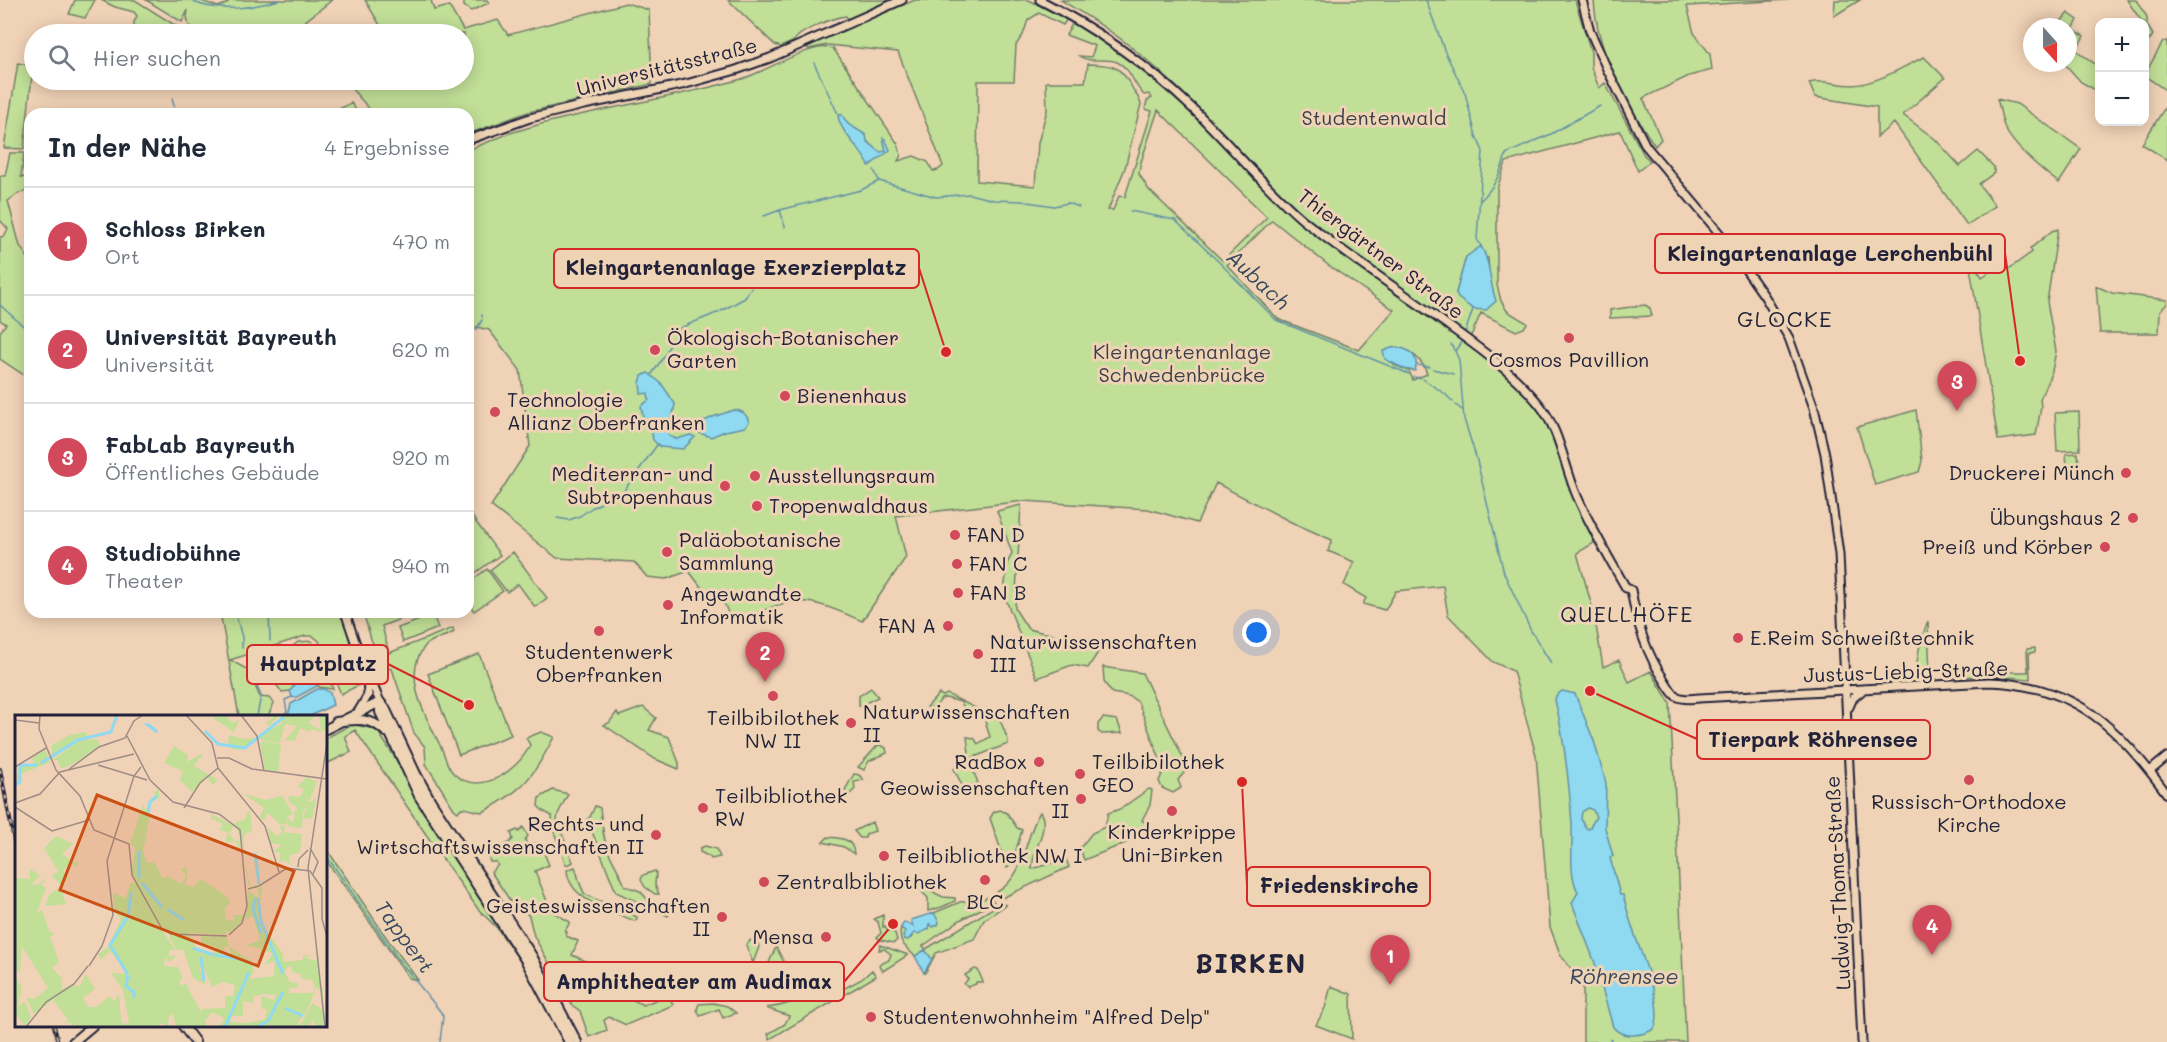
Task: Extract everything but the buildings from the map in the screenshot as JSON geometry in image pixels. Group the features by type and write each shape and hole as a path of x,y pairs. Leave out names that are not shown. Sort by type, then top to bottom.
{"main road":[{"name":"Universitätsstraße","path":"474,138 530,118 686,84 744,67 770,58 902,0"},
{"name":"Thiergärtner Straße","path":"1040,0 1108,40 1163,81 1193,109 1260,180 1303,220 1500,364 1546,414 1587,518 1626,588 1631,590 1636,620 1644,642 1658,670 1676,696"},
{"name":"Ludwig-Thoma-Straße","path":"1582,0 1590,30 1606,69 1646,146 1725,240 1766,297 1789,338 1814,408 1825,454 1839,554 1862,1042"},
{"path":"347,618 380,702 416,774 431,801 532,956 577,1042"},
{"path":"358,712 368,695 366,668"},
{"path":"1846,674 1865,688 1853,698 1847,713"},
{"name":"Justus-Liebig-Straße","path":"1676,696 1696,699 1989,682 2037,688 2069,700 2094,714 2128,744 2167,794"},
{"path":"327,728 380,702"},
{"path":"380,702 380,712 392,740 427,809 526,961 569,1042"},
{"path":"336,723 358,719 373,722 380,726 392,740"},
{"path":"2150,771 2167,757"},
{"path":"74,1042 91,1027"},
{"path":"184,1027 195,1042"}],"green space":[{"path":"75,0 95,0 85,18 69,14"},
{"path":"101,0 135,0 173,24 134,24 137,16 134,12"},
{"path":"146,0 199,0 218,7 230,0 332,0 304,24 189,24 188,10 182,22"},
{"path":"365,0 431,0 434,10 449,6 460,24 379,24"},
{"path":"464,0 487,0 489,3 471,11 464,6"},
{"path":"728,0 890,0 847,19 846,16 841,17 817,25 781,47 775,45"},
{"name":"Kleingartenanlage Schwedenbrücke","path":"915,0 1029,0 1067,19 1063,25 1039,13 1028,20 1023,35 1016,45 1014,81 978,81 977,181 1035,186 1038,143 1047,110 1046,82 1085,82 1088,64 1105,65 1117,68 1125,76 1141,104 1125,168 1108,210 1113,210 1119,196 1125,197 1152,111 1145,109 1147,101 1152,98 1149,94 1144,95 1126,69 1117,62 1088,60 1079,56 1091,57 1095,46 1066,35 1073,22 1166,87 1280,202 1499,367 1524,392 1544,417 1594,543 1577,553 1594,614 1603,667 1619,660 1629,682 1651,671 1670,703 1686,1042 1583,1042 1583,983 1561,956 1550,927 1536,755 1513,671 1493,662 1448,615 1443,586 1396,591 1385,610 1363,604 1366,598 1344,585 1354,562 1328,551 1332,540 1291,522 1216,483 1197,523 1148,509 1024,501 896,516 906,557 862,621 815,603 795,602 778,605 732,623 725,605 704,591 689,571 666,579 647,577 634,562 557,558 491,506 530,446 520,370 489,330 474,326 474,148 541,124 738,80 799,54 823,47 833,48 898,144 901,155 898,161 914,156 928,162 933,171 943,166 898,52 828,45 808,49 806,46","holes":["1158,110 1267,217 1223,261 1149,190 1139,174 1140,165","1272,220 1328,265 1394,310 1359,350 1278,319 1227,265","1394,347 1415,356 1427,374 1413,380 1409,371 1394,365"]},
{"name":"Studentenwald","path":"1061,0 1575,0 1591,52 1591,67 1599,88 1605,83 1644,155 1650,161 1638,171 1620,131 1506,162 1497,189 1497,285 1501,301 1507,311 1527,323 1524,328 1516,331 1481,313 1470,338 1375,271 1307,217 1266,180 1156,68 1118,37","holes":["1466,257 1488,258 1490,286 1456,293"]},
{"path":"1594,0 1789,0 1687,6 1694,33 1710,54 1712,70 1689,76 1643,98 1661,139 1655,146 1624,95 1607,58 1596,20"},
{"path":"1835,0 1860,0 1834,16"},
{"path":"2127,0 2136,0 2147,17 2139,18"},
{"path":"626,3 649,10 652,84 528,112 474,132 474,108 369,108 353,90 474,90 474,27 498,20 508,35"},
{"path":"2068,13 2075,18 2064,18"},
{"path":"2149,28 2153,35 2149,41"},
{"path":"2077,32 2084,36 2077,48"},
{"path":"2167,41 2167,91 2149,79 2149,67 2163,42"},
{"path":"2077,51 2095,64 2095,90 2081,82 2072,72 2077,72"},
{"path":"1924,57 1945,78 1903,115 1935,139 1960,166 1978,151 1994,167 1994,173 1979,184 1995,206 1967,225 1894,123 1877,137 1877,107 1815,97 1809,83 1852,85 1871,82"},
{"path":"18,63 24,64 24,90 30,90 28,108 24,108 24,149 4,148"},
{"path":"1997,99 2017,104 2081,149 2059,183 2028,157 2008,134"},
{"path":"351,103 355,108 341,108"},
{"path":"2167,104 2167,160 2142,144"},
{"path":"10,153 24,153 21,177 24,177 24,192 8,201 20,246 24,252 24,375 0,359 0,332 6,324 0,320 0,237 4,236 8,229 0,220 0,176 5,176"},
{"path":"2058,229 2047,302 2056,351 2052,371 2040,399 2041,407 2036,435 1998,440 1970,267 1974,265 1982,277 1995,268 2010,268 2032,252 2030,248"},
{"path":"2096,286 2112,293 2167,300 2167,304 2160,311 2159,333 2100,333"},
{"path":"1645,305 1650,308 1652,316 1610,318 1610,310"},
{"path":"1916,410 1922,461 1919,472 1875,485 1857,427"},
{"path":"2079,412 2080,450 2057,451 2055,413"},
{"path":"2078,453 2079,465 2067,466 2066,454"},
{"path":"1021,505 1015,609 1028,629 1102,646 1088,668 1072,665 1037,678 1004,595 1007,564 1012,553 997,511"},
{"path":"474,519 500,555 474,574"},
{"path":"513,552 547,598 535,607 518,584 507,592 490,570"},
{"path":"487,569 503,591 474,611 474,579"},
{"path":"221,618 343,618 363,683 341,694 319,641 313,636 305,636 230,660 248,670 260,697 269,698 274,703 268,715 239,715"},
{"path":"365,618 403,618 382,626 389,653 453,628 454,632 425,646 418,658 415,670 418,696 449,767 454,774 475,783 497,778 508,772 524,755 530,745 526,738 541,732 554,737 533,773 518,789 483,812 461,808 458,812 454,809 426,764 425,747 414,733 392,669 385,668 371,639"},
{"path":"425,618 434,618 438,628 403,642 398,628"},
{"path":"1928,621 1930,677 1916,678 1919,649"},
{"path":"312,641 333,689 319,687 302,656 296,655 293,646 298,642"},
{"path":"279,647 286,649 290,654 286,673 295,685 290,691 282,692 273,681 270,652"},
{"path":"2035,648 2035,652 2029,653 2030,679 1993,676 2000,672 2028,672 2027,649"},
{"path":"479,654 511,735 459,755 428,674"},
{"path":"1103,667 1142,673 1188,768 1178,780 1181,788 1173,793 1162,788 1159,781 1163,772 1161,762 1138,702 1129,696 1112,693 1104,682"},
{"path":"1986,669 1990,671 1990,676 1944,677 1944,671"},
{"path":"871,688 878,697 859,706 859,696"},
{"path":"939,694 943,696 947,694 1000,720 1008,740 1008,744 969,759 978,783 964,789 954,769 962,756 969,753 967,737 974,738 978,744 990,737 984,718 979,713 967,714 961,702 946,698 941,699 937,705 927,707"},
{"path":"643,707 656,718 649,730 669,737 679,769 655,759 604,725 609,723 617,712 619,716"},
{"path":"1103,718 1117,720 1122,733 1102,734 1098,731 1098,724"},
{"path":"352,724 377,730 504,927 567,1042 564,1042 522,964 497,928 478,909 355,730 345,736 351,752 327,764 327,737"},
{"path":"879,744 886,748 887,753 869,761 864,770 858,767"},
{"path":"854,774 864,780 854,782 855,789 848,796 845,790"},
{"path":"1149,789 1152,790 1150,805 1142,820 1147,824 1150,833 1084,860 1080,848 1092,833 1105,827 1108,813 1120,809"},
{"path":"553,790 568,794 557,821 573,862 566,865 553,829 552,816 538,806 539,798"},
{"path":"595,806 600,808 606,844 625,886 640,891 649,901 669,910 668,916 616,892 587,819"},
{"path":"1000,810 1007,813 1017,828 1022,830 1012,864 1007,868 990,818 994,812"},
{"path":"1040,812 1043,818 1042,833 1032,869 1066,859 1069,867 1002,898 997,892 1014,876"},
{"path":"872,822 875,831 866,834 865,838 860,838 854,831"},
{"path":"523,827 528,836 525,840 527,844 540,843 549,865 535,871 551,911 570,922 565,931 566,936 578,941 572,955 618,975 627,997 631,996 633,1000 643,1005 666,996 670,998 673,1005 626,1025 609,1017 604,1020 607,1030 589,1037 580,1011 572,1005 534,936 529,916 524,911 515,908 491,872 498,865 496,862 490,862 488,854 510,842 513,839 511,833 517,830 519,832"},
{"path":"828,837 849,842 854,854 844,847 823,842"},
{"path":"705,846 716,849 720,857 711,859 700,852 700,848"},
{"path":"327,849 418,980 409,978 327,861"},
{"path":"575,867 585,894 637,917 637,920 634,921 603,908 583,897 575,890 567,870"},
{"path":"655,871 655,885 659,894 645,887 641,880 643,875"},
{"path":"925,888 943,897 955,898 955,901 928,911 928,898 922,892"},
{"path":"989,897 994,902 960,920 923,946 926,949 1001,903 1006,905 984,920 974,939 936,953 925,974 931,959 925,950 915,956 908,950 900,937 901,928 906,931 904,939 911,938 914,933 925,930 937,921 934,913 960,902"},
{"path":"883,915 883,927 895,933 897,940 894,943 880,940 877,937 881,933 878,922 874,919"},
{"path":"751,940 758,943 759,947 753,963 746,945"},
{"path":"880,945 908,955 883,971 879,965 889,960 891,954 884,949 879,950"},
{"path":"776,947 784,962 779,968 781,980 796,988 801,986 800,982 803,980 806,986 796,992 777,983 768,965"},
{"path":"975,969 978,970 983,982 976,982 968,987 964,984 968,979 965,975"},
{"path":"872,970 876,976 770,1039 768,1034 785,1024 789,1016 766,1008 790,1003 812,990 828,997 862,979"},
{"path":"1331,986 1351,994 1352,1039 1316,1025 1325,1008"},
{"path":"713,1003 727,1006 736,1013 723,1018 719,1009 700,1016 697,1009 699,1004"}],"water":[{"path":"838,114 842,115 848,124 866,135 867,141 880,152 886,151 883,138 890,150 869,166 846,134"},
{"path":"1481,246 1487,259 1496,301 1486,310 1473,309 1458,298 1456,293 1466,257"},
{"path":"1394,347 1412,353 1416,361 1415,371 1404,369 1385,359 1383,351"},
{"path":"648,373 661,383 675,404 673,415 666,426 669,436 677,439 690,435 695,437 683,449 660,447 653,440 651,428 645,426 641,406 649,400 648,393 641,394 640,383 642,376"},
{"path":"734,410 742,412 747,417 749,422 745,427 725,431 711,437 699,433 698,428 702,422"},
{"path":"290,656 299,656 302,659 317,686 295,698 292,697 290,691 295,685 292,679 287,677"},
{"path":"317,689 324,689 330,693 333,705 312,715 288,715 291,704"},
{"name":"Röhrensee","path":"1562,691 1575,694 1594,741 1606,783 1605,828 1613,856 1610,858 1620,895 1623,895 1651,982 1657,1009 1654,1029 1644,1033 1627,1035 1613,1027 1595,963 1572,903 1578,892 1572,868 1572,824 1556,696","holes":["1588,808 1593,810 1596,817 1589,829 1581,819 1582,812"]},
{"path":"934,913 939,922 938,925 933,927 930,924 929,929 918,934 914,933 908,940 904,939 905,931 901,928 904,922 913,926 911,920"},
{"path":"925,950 932,959 924,973 915,956"}],"waterway":[{"name":"Aubach","path":"193,2 215,7 236,8 279,0"},
{"path":"1426,0 1445,52 1465,93 1476,136 1483,151 1477,239 1481,246"},
{"name":"Aubach","path":"814,63 838,114"},
{"path":"172,98 174,108"},
{"path":"1481,200 1497,179 1506,154 1551,134 1600,106"},
{"name":"Aubach","path":"874,170 879,181 936,197 969,194 994,200 1054,206 1068,203 1079,207"},
{"path":"785,227 780,210 861,190 879,181"},
{"path":"764,216 780,210"},
{"name":"Aubach","path":"1130,211 1175,220 1276,320 1409,374"},
{"path":"721,311 745,298 751,288"},
{"name":"Tappert","path":"0,305 24,327"},
{"path":"1465,333 1473,309"},
{"path":"667,350 680,328 719,312"},
{"path":"476,330 482,320"},
{"name":"Aubach","path":"1462,341 1455,351 1459,360 1464,419 1476,457 1504,573 1531,631 1551,663"},
{"path":"1451,344 1454,350"},
{"path":"652,374 666,353"},
{"path":"1417,365 1430,367"},
{"path":"1433,369 1453,374"},
{"name":"Aubach","path":"1414,377 1420,378"},
{"name":"Aubach","path":"1423,379 1453,402"},
{"name":"Aubach","path":"1456,405 1462,410"},
{"path":"557,518 569,520 580,516 623,492 657,445"},
{"name":"Tappert","path":"237,618 242,637 242,648"},
{"path":"269,618 270,641"},
{"path":"274,649 278,656 289,659"},
{"name":"Tappert","path":"246,655 261,696 257,715"},
{"path":"282,715 287,712 285,700 292,697"},
{"name":"Tappert","path":"327,856 398,959 440,1011 443,1016 440,1042"}],"railway":[{"path":"0,769 15,845"},
{"path":"54,1027 58,1042"}],"place":[{"name":"Cosmos Pavillion","path":"1569,338"},
{"name":"Ökologisch-Botanischer Garten","path":"655,350"},
{"name":"Kleingartenanlage Exerzierplatz","path":"946,352"},
{"name":"Kleingartenanlage Lerchenbühl","path":"2020,361"},
{"name":"Bienenhaus","path":"785,396"},
{"name":"FabLab Bayreuth","path":"1957,411"},
{"name":"Technologie Allianz Oberfranken","path":"495,412"},
{"name":"Druckerei Münch","path":"2126,473"},
{"name":"Ausstellungsraum","path":"755,476"},
{"name":"Mediterran- und Subtropenhaus","path":"725,486"},
{"name":"Tropenwaldhaus","path":"757,506"},
{"name":"Übungshaus 2","path":"2133,518"},
{"name":"FAN D","path":"955,535"},
{"name":"Preiß und Körber","path":"2105,547"},
{"name":"Paläobotanische Sammlung","path":"667,552"},
{"name":"FAN C","path":"957,564"},
{"name":"FAN B","path":"958,593"},
{"name":"Angewandte Informatik","path":"668,605"},
{"name":"FAN A","path":"948,626"},
{"name":"Studentenwerk Oberfranken","path":"599,631"},
{"name":"E.Reim Schweißtechnik","path":"1738,638"},
{"name":"Naturwissenschaften III","path":"978,654"},
{"name":"Universität Bayreuth","path":"765,682"},
{"name":"Tierpark Röhrensee","path":"1590,691"},
{"name":"Teilbibilothek NW II","path":"773,696"},
{"name":"Hauptplatz","path":"469,705"},
{"name":"Naturwissenschaften II","path":"851,723"},
{"name":"RadBox","path":"1039,762"},
{"name":"Teilbibilothek GEO","path":"1080,774"},
{"name":"Russisch-Orthodoxe Kirche","path":"1969,780"},
{"name":"Friedenskirche","path":"1242,782"},
{"name":"Geowissenschaften II","path":"1081,799"},
{"name":"Teilbibliothek RW","path":"703,808"},
{"name":"Kinderkrippe Uni-Birken","path":"1172,811"},
{"name":"Rechts- und Wirtschaftswissenschaften II","path":"656,835"},
{"name":"Teilbibliothek NW I","path":"884,856"},
{"name":"BLC","path":"985,880"},
{"name":"Zentralbibliothek","path":"764,882"},
{"name":"Geisteswissenschaften II","path":"722,917"},
{"name":"Amphitheater am Audimax","path":"893,924"},
{"name":"Mensa","path":"826,937"},
{"name":"Studiobühne","path":"1932,955"},
{"name":"Schloss Birken","path":"1390,985"},
{"name":"Studentenwohnheim \"Alfred Delp\"","path":"871,1017"}],"district":[{"name":"GLOCKE","path":"1785,319"},
{"name":"QUELLHÖFE","path":"1627,615"},
{"name":"BIRKEN","path":"1251,964"}]}
